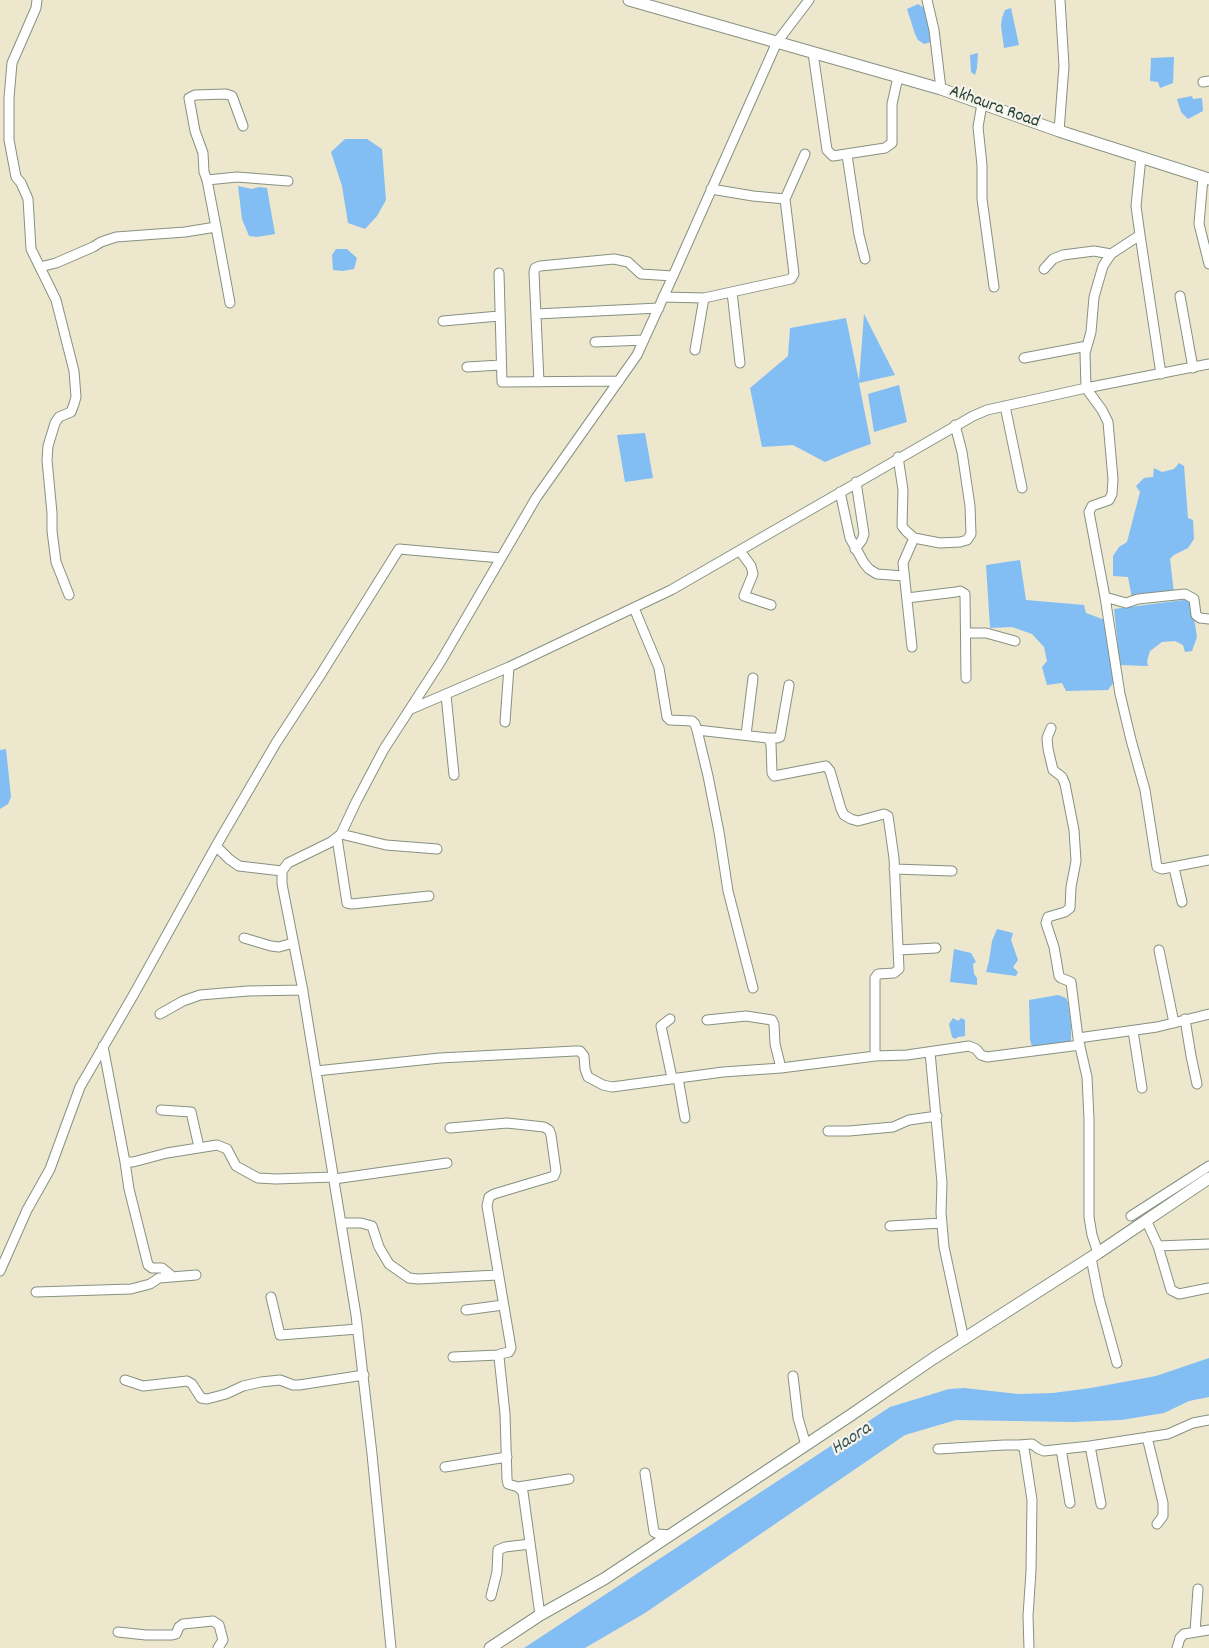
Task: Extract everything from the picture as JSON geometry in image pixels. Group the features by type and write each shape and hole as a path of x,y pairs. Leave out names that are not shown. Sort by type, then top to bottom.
{"main road":[{"name":"Akhaura Road","path":"630,0 941,89 1059,131 1206,178"},
{"path":"490,1648 540,1615 604,1579 934,1358 1095,1255 1209,1178"}],"street":[{"path":"37,0 36,8 12,63 9,98 9,140 16,176 21,182 28,199 31,249 56,300 74,371 76,396 71,412 59,417 52,429 46,460 56,562 69,595"},
{"path":"429,896 347,903 339,836 384,749 417,700 541,491 637,355 777,42 809,0"},
{"path":"927,0 934,30 941,89"},
{"path":"1059,131 1064,66 1060,0"},
{"path":"813,53 827,150 833,156 885,148 892,144 892,104 898,77"},
{"path":"230,303 204,172 203,153 195,131 189,98 195,95 226,94 232,96 243,126"},
{"path":"982,104 978,128 982,165 982,199 994,287"},
{"path":"664,297 704,298 788,281 793,277 785,199 805,154"},
{"path":"848,155 859,235 865,259"},
{"path":"1142,157 1136,206 1160,374"},
{"path":"207,180 237,177 288,181"},
{"path":"1206,178 1199,224 1209,264"},
{"path":"711,190 785,199"},
{"path":"40,267 56,263 116,237 216,227"},
{"path":"1140,235 1111,254 1103,266 1098,280 1085,361 1086,388 1102,410 1109,430 1113,479 1112,494 1109,500 1092,506 1089,512 1122,703 1145,790 1156,863 1160,869 1174,868 1209,860"},
{"path":"1044,269 1053,259 1063,255 1094,251 1111,254"},
{"path":"539,382 535,268 614,259 628,262 641,274 673,276"},
{"path":"498,273 501,379 503,382 619,381"},
{"path":"732,292 740,363"},
{"path":"1180,296 1193,368"},
{"path":"695,350 704,298"},
{"path":"536,314 659,308"},
{"path":"443,321 499,316"},
{"path":"595,342 644,340"},
{"path":"1024,358 1087,346"},
{"path":"411,709 509,667 671,590 955,425 981,412 1086,388 1209,364"},
{"path":"467,367 501,366"},
{"path":"1005,406 1022,488"},
{"path":"898,458 903,490 902,526 906,532 914,538 940,543 964,541 970,536 970,506 962,452 955,425"},
{"path":"855,549 864,534 856,482"},
{"path":"840,492 850,538 864,563 873,572 883,575 904,576"},
{"path":"912,647 904,576 905,558 914,538"},
{"path":"0,1272 27,1210 50,1169 80,1087 216,846 299,707 398,549 501,558"},
{"path":"740,550 750,566 752,574 744,596 771,605"},
{"path":"907,598 964,592 966,598 966,678"},
{"path":"1105,597 1126,603 1138,599 1185,594 1194,599 1196,615 1202,619 1209,619"},
{"path":"634,608 659,668 667,717 670,720 692,721 697,730 716,814 728,892 753,988"},
{"path":"966,633 986,633 1015,641"},
{"path":"505,722 509,667"},
{"path":"746,735 753,678"},
{"path":"697,730 777,738 780,736 789,685"},
{"path":"446,695 454,775"},
{"path":"1051,728 1047,738 1048,749 1053,770 1062,777 1065,784 1074,830 1076,861 1071,887 1070,908 1065,912 1048,917 1046,923 1054,947 1059,976 1071,982 1087,1084 1089,1217 1099,1298 1117,1363"},
{"path":"768,738 772,744 772,773 774,776 826,766 830,771 844,815 850,819 858,820 884,814 888,815 892,837 898,971 878,974 875,978 875,1056"},
{"path":"391,1648 358,1329 303,990 282,884 282,871 288,863 339,836 386,845 437,849"},
{"path":"216,846 229,859 240,866 282,871"},
{"path":"1174,868 1182,902"},
{"path":"894,869 952,871"},
{"path":"244,938 279,947 293,943"},
{"path":"898,950 936,948"},
{"path":"1159,950 1174,1023"},
{"path":"160,1014 183,1001 200,995 241,991 303,990"},
{"path":"316,1071 440,1058 575,1050 580,1051 584,1056 588,1077 606,1086 618,1087 723,1072 781,1068 969,1046 976,1049 983,1056 996,1056 1174,1023 1209,1014"},
{"path":"707,1020 746,1016 772,1020 781,1068"},
{"path":"670,1019 661,1026 685,1118"},
{"path":"1185,1019 1190,1056 1197,1084"},
{"path":"1133,1031 1142,1088"},
{"path":"103,1046 129,1189 148,1265 152,1268 162,1268 173,1277"},
{"path":"930,1052 943,1190 942,1223 946,1262 964,1340"},
{"path":"161,1110 191,1112 199,1147"},
{"path":"828,1130 849,1131 893,1127 909,1120 937,1116"},
{"path":"450,1128 507,1123 544,1127 549,1130 551,1135 556,1171 554,1176 494,1194 488,1199 487,1206 511,1350 499,1355 453,1357"},
{"path":"125,1162 217,1145 225,1146 236,1166 258,1178 333,1178 447,1163"},
{"path":"1131,1216 1209,1166"},
{"path":"1146,1220 1158,1246 1169,1287 1173,1292 1179,1294 1209,1288"},
{"path":"342,1223 361,1222 372,1226 379,1247 389,1264 409,1278 418,1280 498,1275"},
{"path":"890,1226 942,1223"},
{"path":"1158,1246 1209,1244"},
{"path":"36,1292 131,1289 150,1284 156,1279 196,1276"},
{"path":"271,1297 278,1331 281,1335 358,1329"},
{"path":"466,1310 504,1304"},
{"path":"499,1355 508,1483 518,1487 523,1492 540,1615"},
{"path":"125,1380 142,1386 187,1381 192,1384 201,1398 207,1399 226,1394 242,1386 261,1382 280,1380 292,1385 299,1385 364,1376"},
{"path":"793,1376 798,1418 806,1445"},
{"path":"938,1449 1032,1444 1044,1451 1168,1434 1193,1423 1209,1421"},
{"path":"1147,1437 1163,1503 1163,1516 1156,1524"},
{"path":"1019,1445 1024,1448 1026,1453 1032,1500 1028,1616 1029,1648"},
{"path":"1090,1446 1101,1504"},
{"path":"1061,1449 1070,1503"},
{"path":"445,1467 507,1457"},
{"path":"644,1473 654,1532 670,1535"},
{"path":"518,1487 568,1479"},
{"path":"491,1596 497,1572 498,1550 505,1547 530,1544"},
{"path":"1195,1632 1198,1589"},
{"path":"118,1632 172,1635 176,1634 179,1627 183,1624 213,1621 218,1625 223,1640 218,1648"},
{"path":"1177,1648 1180,1638 1184,1634 1209,1630"}],"water":[{"path":"918,4 924,8 932,42 924,44 918,40 915,34 907,9"},
{"path":"1011,8 1019,45 1004,48 1001,26 1002,18 1005,10"},
{"path":"978,53 975,75 971,72 970,55"},
{"path":"1174,57 1173,83 1160,88 1158,82 1150,81 1151,58"},
{"path":"1192,96 1193,99 1202,98 1203,111 1188,119 1181,112 1177,99"},
{"path":"345,139 367,139 382,149 386,200 377,216 365,229 348,223 342,186 331,152"},
{"path":"238,186 252,189 259,187 267,188 275,234 257,237 249,236 242,219"},
{"path":"336,249 347,249 357,258 354,269 333,270 332,255"},
{"path":"864,314 895,375 859,383 871,444 825,462 793,445 762,447 750,388 788,356 790,328 846,318 859,381"},
{"path":"899,385 907,422 874,432 868,394"},
{"path":"645,433 653,478 625,482 617,435"},
{"path":"1179,463 1184,466 1188,518 1193,520 1194,539 1188,548 1170,559 1174,593 1132,598 1128,577 1113,576 1113,556 1119,547 1127,542 1140,492 1136,486 1144,478 1153,477 1154,468 1162,472 1174,469"},
{"path":"1020,560 1026,600 1084,605 1086,613 1105,620 1114,682 1108,690 1066,691 1062,683 1047,685 1042,667 1047,661 1044,647 1032,634 1012,627 990,628 986,565"},
{"path":"1191,599 1197,637 1192,651 1185,652 1183,645 1175,641 1162,642 1150,651 1147,661 1148,666 1120,665 1114,609"},
{"path":"6,749 11,797 8,804 0,809 0,750"},
{"path":"997,929 1013,933 1011,940 1018,960 1013,967 1018,972 1016,976 986,972 992,941"},
{"path":"954,949 971,953 976,962 973,964 977,985 950,982"},
{"path":"1058,995 1066,998 1068,1003 1071,1041 1036,1047 1032,1046 1030,1040 1029,1000"},
{"path":"953,1018 958,1021 961,1018 965,1020 965,1036 955,1039 952,1037 949,1024"},
{"name":"Haora","path":"1209,1358 1209,1397 1189,1401 1164,1413 1121,1420 1073,1422 956,1420 905,1435 645,1613 585,1648 524,1648 890,1407 949,1389 964,1388 1018,1394 1053,1393 1091,1388 1156,1376"}]}
